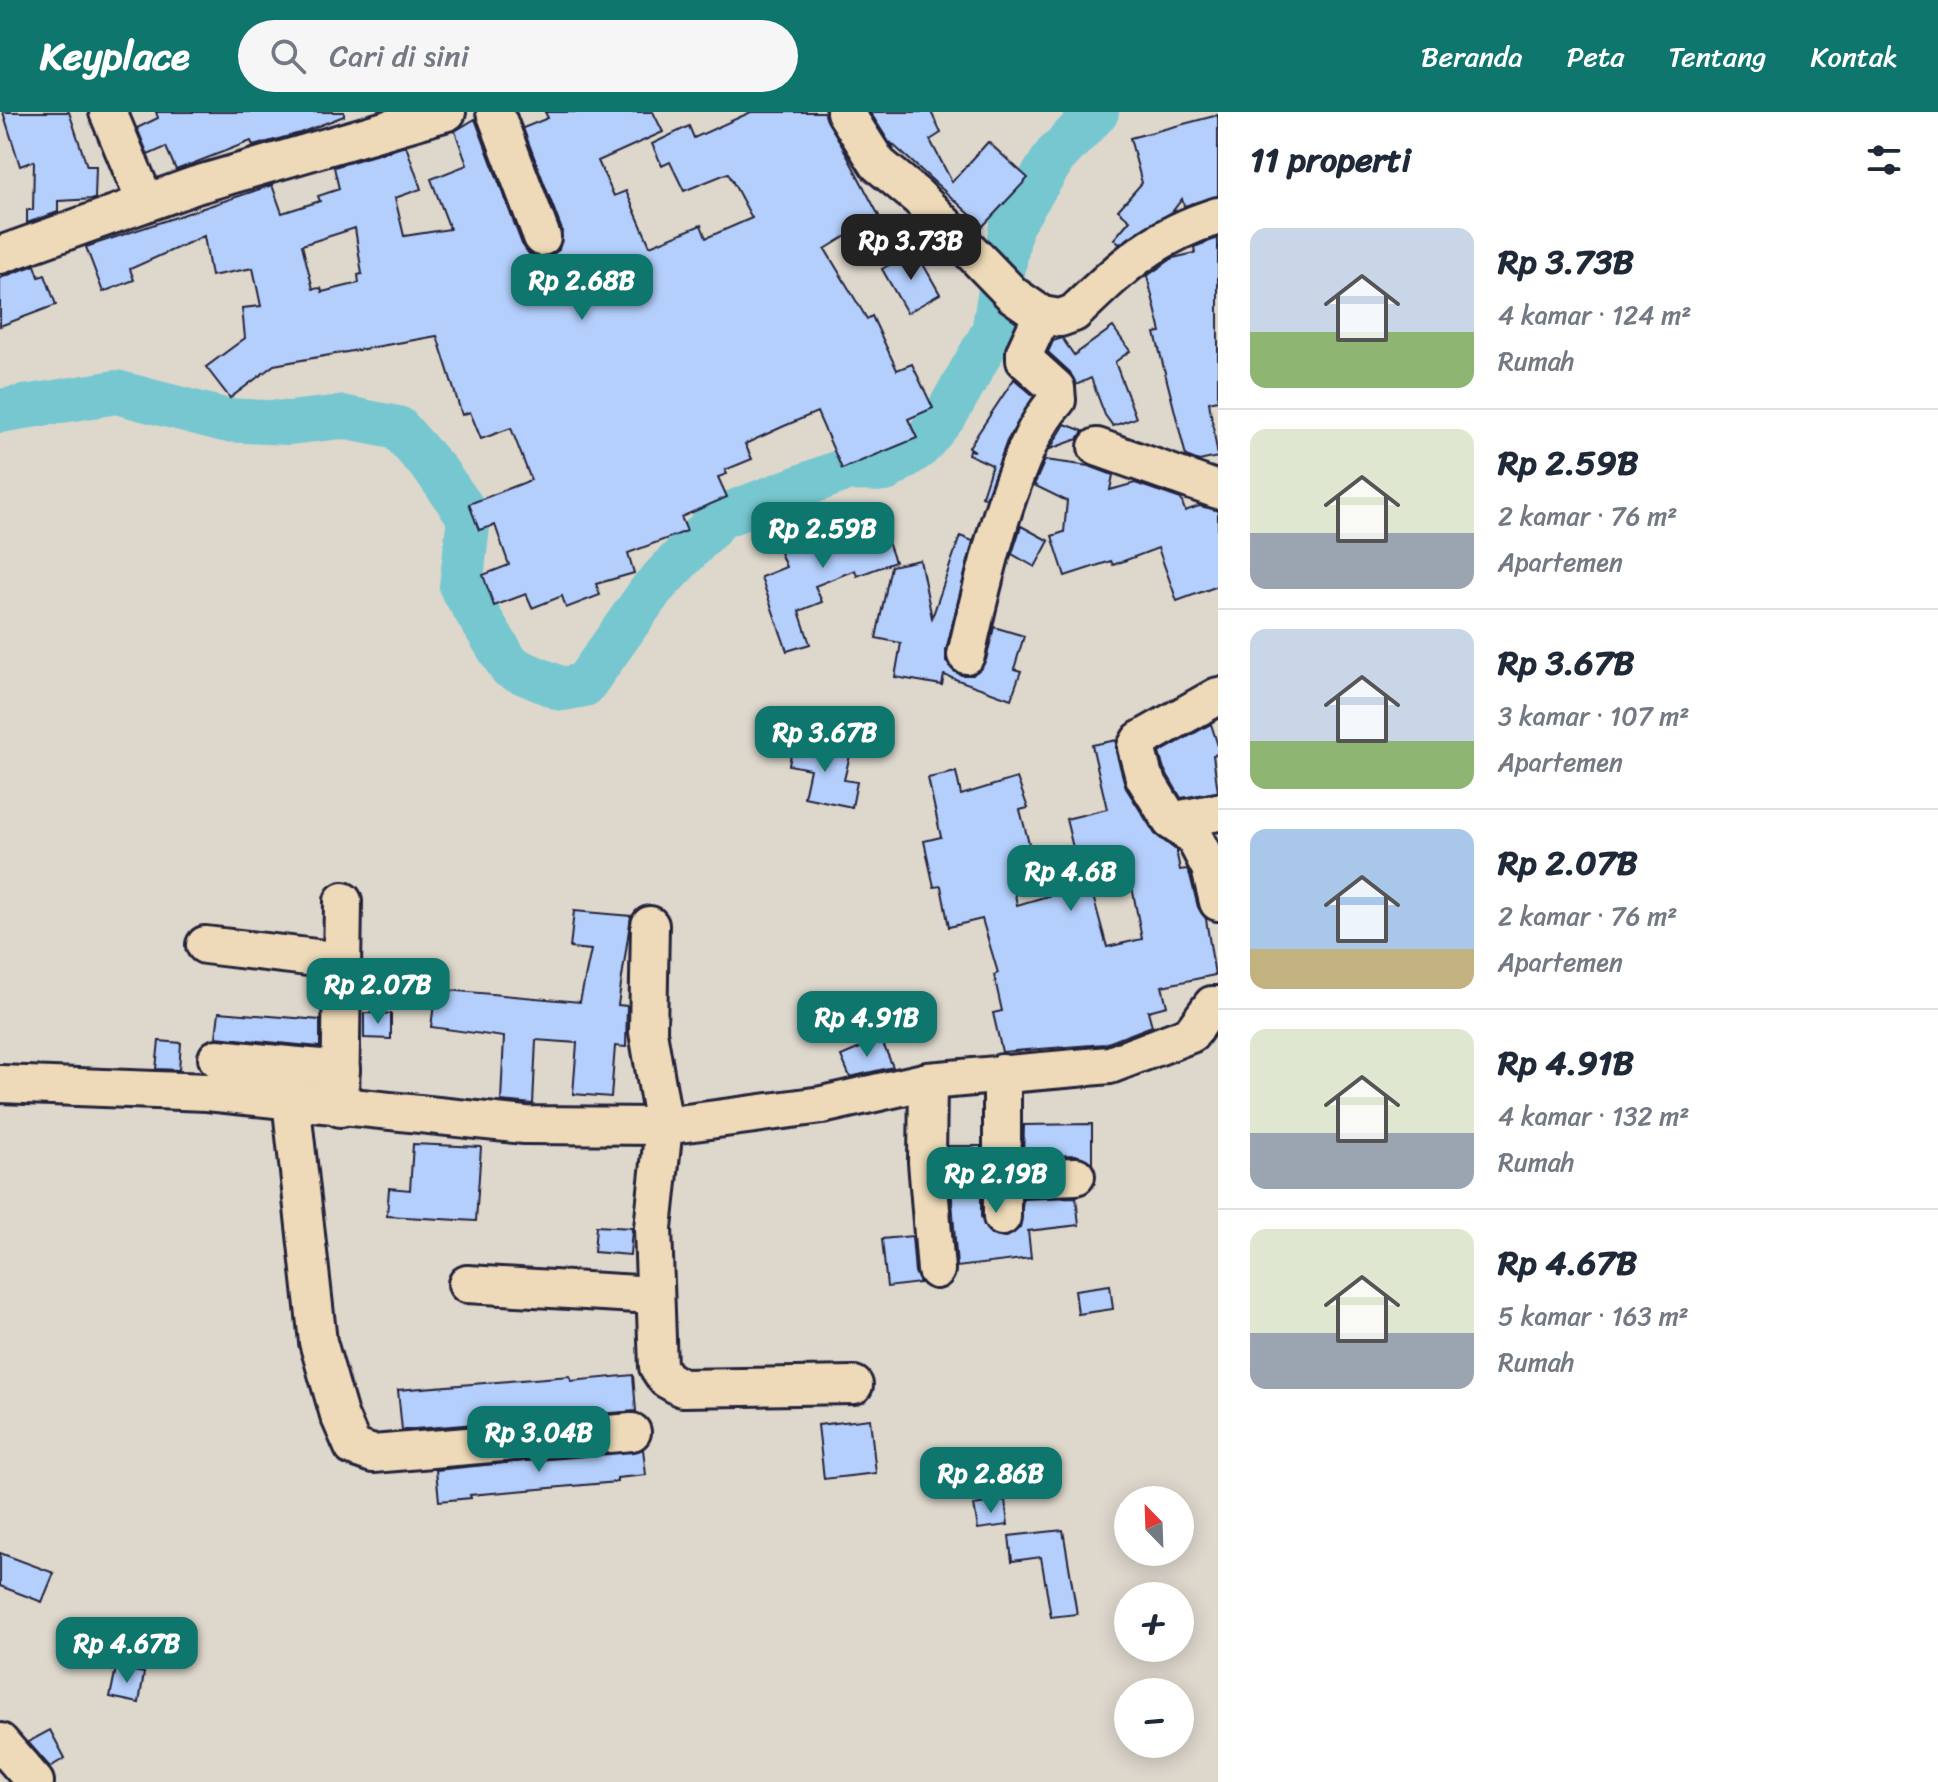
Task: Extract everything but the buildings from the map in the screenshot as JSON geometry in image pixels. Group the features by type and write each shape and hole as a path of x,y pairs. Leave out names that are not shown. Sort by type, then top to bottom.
{"street":[{"path":"108,112 145,201"},
{"path":"0,255 145,201 447,112"},
{"path":"495,112 542,237"},
{"path":"845,112 878,164 1028,305 1060,318 1074,313 1150,245 1170,233 1218,216"},
{"path":"966,655 985,569 1021,464 1042,415 1057,400 1056,388 1025,360 1028,305"},
{"path":"1097,447 1218,490"},
{"path":"1218,696 1140,740 1136,747 1144,777 1171,821 1194,837 1210,868 1218,902"},
{"path":"1171,821 1218,812"},
{"path":"340,1108 343,901"},
{"path":"650,925 648,1032 664,1126 653,1228 658,1367 666,1379 682,1388 854,1385"},
{"path":"205,945 342,961"},
{"path":"0,1084 207,1092 525,1125 664,1126 822,1105 928,1081 1110,1065 1134,1059 1191,1034 1216,997"},
{"path":"217,1058 341,1070"},
{"path":"1002,1073 1002,1217"},
{"path":"928,1081 927,1162 936,1270"},
{"path":"291,1100 318,1342 339,1415 353,1447 373,1454 632,1432"},
{"path":"1002,1179 1076,1176"},
{"path":"467,1284 654,1295"},
{"path":"0,1742 35,1782"}],"waterway":[{"path":"0,411 116,392 224,420 289,423 342,417 398,428 437,472 469,517 461,587 510,667 562,689 584,685 652,589 720,517 847,469 885,470 919,447 947,413 993,332 1011,226 1055,156 1097,112"}]}
